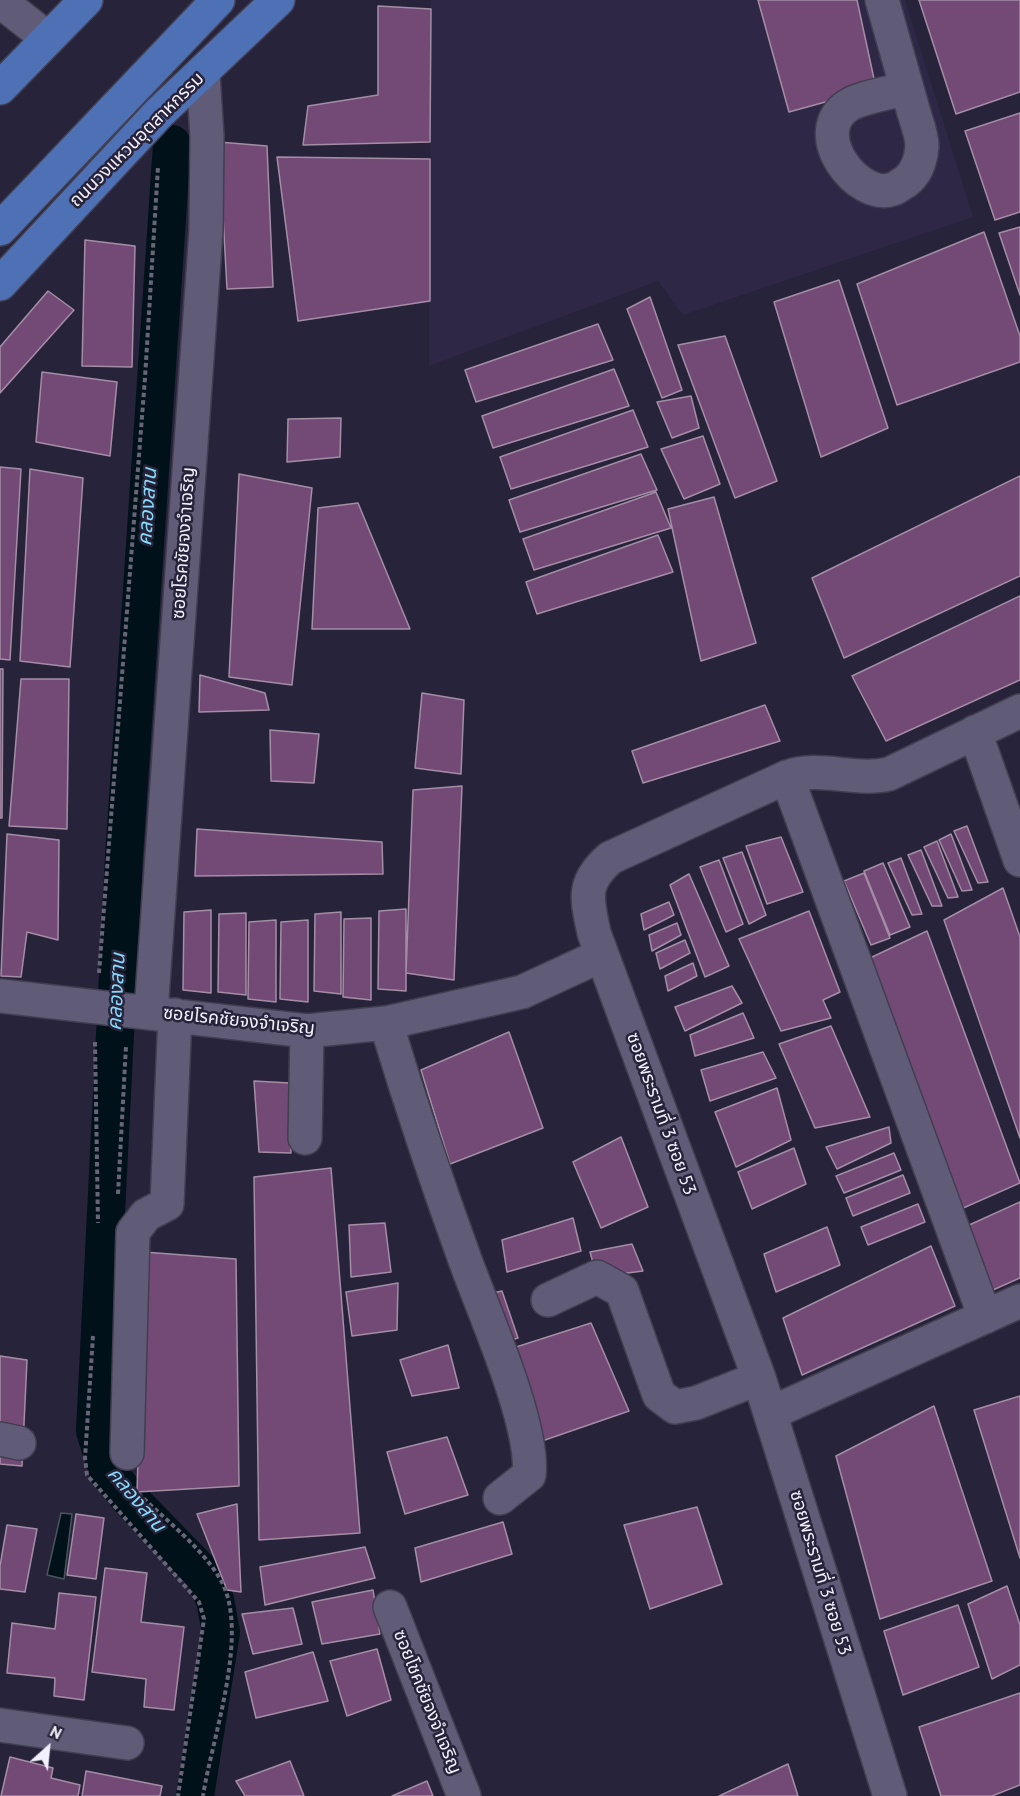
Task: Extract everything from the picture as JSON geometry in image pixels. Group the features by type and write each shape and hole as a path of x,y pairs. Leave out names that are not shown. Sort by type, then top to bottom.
{"main road":[{"path":"0,69 67,0"},
{"path":"0,88 86,0"},
{"name":"ถนนวงแหวนอุตสาหกรรม","path":"0,229 218,0"},
{"name":"ถนนวงแหวนอุตสาหกรรม","path":"0,284 158,114 278,0"}],"street":[{"path":"882,0 906,88"},
{"path":"0,1 37,30"},
{"name":"ซอยโรคชัยจงจำเจริญ","path":"137,1010 206,230 207,136 202,74"},
{"name":"ซอยพระรามที่ 3 ซอย 53","path":"890,1796 771,1413 594,933 586,896 593,873 610,858 787,777 814,773 872,778 889,774 1020,711"},
{"path":"975,732 1020,860"},
{"path":"787,777 985,1317"},
{"name":"ซอยโรคชัยจงจำเจริญ","path":"0,996 307,1030 386,1023 522,992 602,955"},
{"path":"127,1453 134,1232 146,1215 167,1204 137,1010"},
{"path":"386,1023 420,1137 520,1412 531,1461 529,1475 500,1498"},
{"path":"305,1138 307,1030"},
{"path":"548,1300 597,1277 622,1291 659,1395 675,1407 696,1403 759,1378"},
{"path":"771,1413 1020,1301"},
{"name":"ซอยโชคชัยจงจำเจริญ","path":"390,1607 464,1796"},
{"path":"0,1725 127,1743"}],"shaded area":[{"path":"431,0 905,0 973,217 683,315 658,281 429,366"},
{"path":"61,1513 72,1514 64,1579 47,1575"}],"building":[{"path":"758,0 857,0 876,88 789,112"},
{"path":"919,0 1020,0 1020,92 956,114"},
{"path":"378,6 431,9 430,142 303,145 308,106 378,95"},
{"path":"1020,113 1020,212 995,220 965,131"},
{"path":"219,142 267,146 273,287 227,289"},
{"path":"277,157 430,159 430,301 298,321"},
{"path":"1020,227 1020,295 999,233"},
{"path":"984,232 1020,336 1020,362 897,405 857,284"},
{"path":"85,240 135,246 132,367 82,366"},
{"path":"839,280 888,428 821,457 774,302"},
{"path":"48,291 74,310 0,393 0,347"},
{"path":"650,297 682,390 662,398 627,309"},
{"path":"598,324 613,360 476,402 465,370"},
{"path":"725,336 777,481 735,498 678,345"},
{"path":"614,369 629,406 493,448 482,416"},
{"path":"42,372 117,382 110,456 36,442"},
{"path":"691,396 699,428 672,438 657,402"},
{"path":"633,410 648,447 511,489 500,457"},
{"path":"341,418 340,457 287,462 288,419"},
{"path":"703,436 720,484 684,499 661,449"},
{"path":"641,454 657,490 520,532 509,500"},
{"path":"0,467 21,469 10,660 0,659"},
{"path":"30,469 83,478 70,667 20,661"},
{"path":"239,474 312,488 292,685 229,677"},
{"path":"1020,476 1020,576 844,658 812,578"},
{"path":"656,492 671,528 534,570 523,539"},
{"path":"714,497 756,643 701,661 668,509"},
{"path":"358,503 410,629 312,629 318,508"},
{"path":"658,535 673,572 537,614 526,582"},
{"path":"1020,596 1020,680 886,741 852,676"},
{"path":"0,669 3,669 2,818 0,818"},
{"path":"200,675 265,693 269,710 199,712"},
{"path":"21,679 69,679 67,829 9,826"},
{"path":"422,693 464,700 461,774 415,768"},
{"path":"765,705 780,741 643,783 632,751"},
{"path":"270,730 319,734 314,783 271,781"},
{"path":"462,786 454,980 406,973 413,790"},
{"path":"967,826 988,882 978,883 954,831"},
{"path":"197,829 382,842 383,874 195,876"},
{"path":"7,834 59,840 58,940 27,932 21,977 1,976"},
{"path":"951,834 972,890 962,891 939,840"},
{"path":"781,837 803,892 767,904 746,846"},
{"path":"937,841 958,897 948,898 924,847"},
{"path":"921,850 942,906 932,906 908,855"},
{"path":"742,852 766,915 749,924 723,858"},
{"path":"901,858 922,914 912,915 888,863"},
{"path":"719,860 743,924 726,932 700,867"},
{"path":"883,863 910,927 890,935 864,871"},
{"path":"864,873 890,938 871,945 844,881"},
{"path":"689,874 729,966 705,977 670,885"},
{"path":"1003,888 1020,937 1020,1138 944,920"},
{"path":"669,902 674,915 644,930 641,914"},
{"path":"406,909 406,991 378,989 379,911"},
{"path":"211,910 211,993 183,990 184,912"},
{"path":"809,911 840,992 823,1000 831,1018 781,1031 739,939"},
{"path":"341,912 341,994 314,991 315,914"},
{"path":"246,913 246,995 218,992 219,914"},
{"path":"371,918 371,1000 343,997 344,919"},
{"path":"276,920 276,1002 248,999 249,922"},
{"path":"308,920 308,1002 280,999 281,922"},
{"path":"677,923 681,935 652,951 649,935"},
{"path":"927,931 1020,1183 961,1209 870,958"},
{"path":"685,940 690,953 660,969 656,953"},
{"path":"693,963 697,976 668,991 665,976"},
{"path":"732,986 742,1003 685,1031 675,1007"},
{"path":"743,1013 754,1038 695,1056 690,1035"},
{"path":"831,1026 870,1117 815,1128 779,1044"},
{"path":"509,1032 543,1128 450,1164 421,1070"},
{"path":"763,1052 776,1078 710,1101 701,1070"},
{"path":"254,1081 290,1083 291,1153 259,1152"},
{"path":"777,1088 791,1140 736,1167 715,1112"},
{"path":"889,1127 891,1143 837,1169 826,1147"},
{"path":"621,1137 648,1207 601,1228 573,1162"},
{"path":"794,1148 806,1184 752,1209 738,1172"},
{"path":"894,1153 901,1170 844,1193 836,1176"},
{"path":"331,1168 360,1533 259,1540 254,1177"},
{"path":"903,1175 910,1193 853,1216 846,1198"},
{"path":"1020,1202 1020,1278 993,1290 967,1226"},
{"path":"918,1204 925,1222 868,1245 861,1227"},
{"path":"573,1218 581,1251 507,1272 502,1240"},
{"path":"385,1223 391,1272 351,1277 349,1225"},
{"path":"827,1227 840,1265 776,1292 764,1254"},
{"path":"632,1244 643,1271 597,1277 590,1252"},
{"path":"931,1246 955,1306 802,1375 783,1318"},
{"path":"144,1252 236,1259 239,1486 137,1492"},
{"path":"398,1283 397,1330 352,1336 346,1292"},
{"path":"502,1291 518,1338 487,1347 468,1298"},
{"path":"591,1323 629,1411 542,1441 513,1348"},
{"path":"448,1345 459,1388 412,1396 400,1360"},
{"path":"0,1356 27,1360 22,1466 0,1464"},
{"path":"1020,1396 1020,1558 974,1410"},
{"path":"934,1406 992,1581 880,1619 836,1456"},
{"path":"447,1437 468,1495 405,1514 387,1452"},
{"path":"237,1504 241,1592 227,1590 197,1514"},
{"path":"697,1507 722,1584 650,1609 624,1525"},
{"path":"76,1514 104,1518 96,1579 67,1575"},
{"path":"503,1522 512,1554 421,1582 415,1548"},
{"path":"7,1525 37,1529 25,1592 0,1589 0,1566"},
{"path":"365,1547 375,1578 265,1605 260,1567"},
{"path":"105,1568 147,1573 141,1622 184,1627 174,1710 144,1707 146,1679 92,1672"},
{"path":"1007,1586 1020,1625 1020,1665 992,1679 968,1604"},
{"path":"373,1590 380,1634 322,1644 312,1602"},
{"path":"59,1593 96,1597 84,1700 54,1696 55,1678 7,1673 12,1623 55,1629"},
{"path":"958,1605 979,1667 903,1695 884,1631"},
{"path":"293,1608 302,1644 253,1654 242,1614"},
{"path":"377,1649 391,1700 347,1716 330,1661"},
{"path":"313,1652 328,1701 256,1718 245,1672"},
{"path":"1020,1693 1020,1785 992,1796 941,1796 919,1727"},
{"path":"10,1757 53,1768 51,1778 80,1785 78,1796 1,1796"},
{"path":"290,1761 304,1796 245,1796 236,1781"},
{"path":"788,1764 798,1796 719,1796"},
{"path":"86,1771 162,1786 160,1796 82,1796"},
{"path":"427,1781 433,1796 392,1796"}],"waterway":[{"name":"คลองสาน","path":"172,144 124,856 95,1431 108,1472 128,1497 203,1574 215,1600 221,1632 195,1796"}]}
